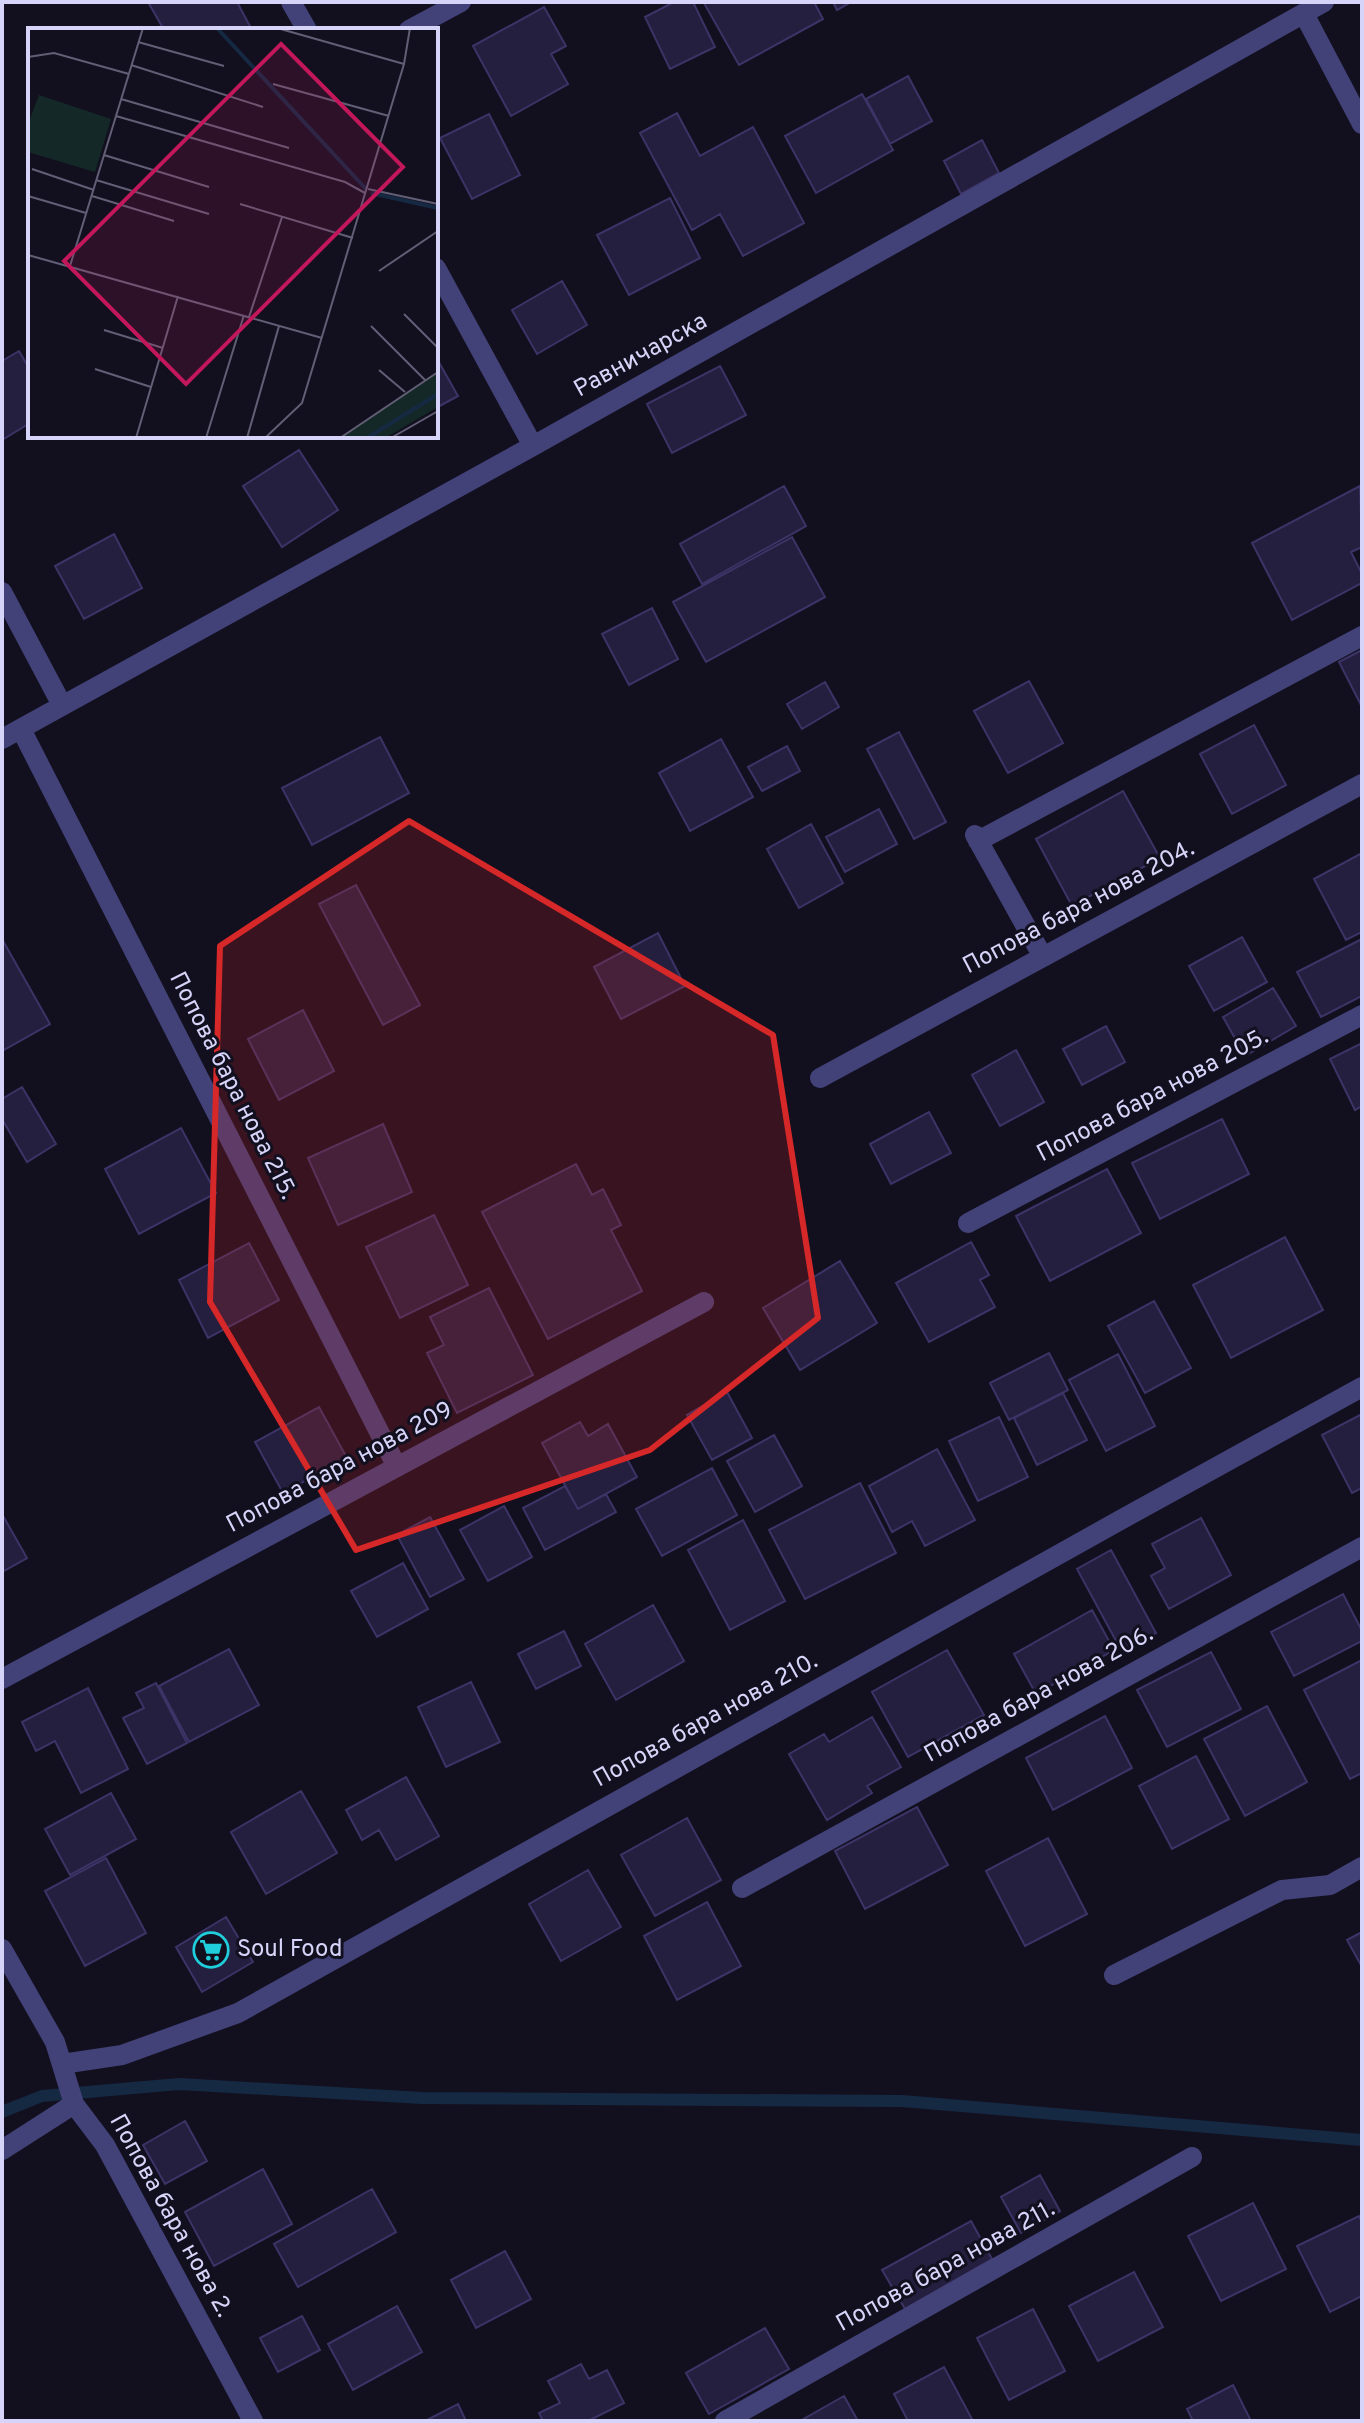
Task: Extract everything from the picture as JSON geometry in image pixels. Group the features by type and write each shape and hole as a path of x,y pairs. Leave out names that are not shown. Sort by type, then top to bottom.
{"street":[{"path":"291,2 306,28"},
{"path":"413,28 461,2"},
{"name":"Равничарска","path":"2,739 533,446 1324,2"},
{"path":"1304,14 1362,124"},
{"path":"438,272 533,446"},
{"path":"2,592 62,705"},
{"path":"1043,957 976,838 1362,636"},
{"name":"Попова бара нова 215.","path":"21,729 397,1467"},
{"name":"Попова бара нова 204.","path":"820,1078 1362,784"},
{"name":"Попова бара нова 205.","path":"968,1223 1362,1015"},
{"name":"Попова бара нова 209","path":"2,1679 704,1302"},
{"name":"Попова бара нова 210.","path":"62,2066 122,2055 238,2013 1362,1387"},
{"name":"Попова бара нова 206.","path":"742,1888 1362,1547"},
{"path":"1114,1975 1282,1890 1330,1885 1362,1867"},
{"name":"Попова бара нова 2.","path":"2,1949 55,2042 73,2102 105,2145 253,2421"},
{"path":"2,2150 73,2102"},
{"name":"Попова бара нова 211.","path":"725,2421 1192,2157"}],"highlighted area":[{"path":"409,821 773,1035 818,1318 650,1450 356,1550 210,1302 220,946"}],"building":[{"path":"148,2 237,2 251,28 163,28"},
{"path":"674,2 693,2 715,47 670,69 645,17"},
{"path":"814,2 823,19 739,65 704,3"},
{"path":"833,2 851,2 837,10"},
{"path":"544,7 566,46 551,54 568,84 511,116 473,46"},
{"path":"908,76 932,121 890,144 866,99"},
{"path":"862,94 893,150 816,193 785,136"},
{"path":"677,113 700,156 753,127 804,223 743,256 720,214 692,230 640,133"},
{"path":"489,114 520,175 472,199 440,138"},
{"path":"982,140 999,173 961,194 944,161"},
{"path":"670,198 700,258 629,295 597,235"},
{"path":"562,281 587,325 537,354 512,310"},
{"path":"19,351 28,367 28,424 2,440 2,361"},
{"path":"438,361 458,396 438,407"},
{"path":"720,366 746,415 672,453 647,404"},
{"path":"299,450 338,510 282,547 243,486"},
{"path":"784,486 806,526 702,584 680,544"},
{"path":"1360,486 1362,547 1351,552 1362,574 1362,583 1292,620 1252,543"},
{"path":"114,534 142,588 84,619 55,566"},
{"path":"792,537 825,597 706,662 673,602"},
{"path":"652,608 678,659 629,685 602,634"},
{"path":"1362,650 1362,707 1339,662"},
{"path":"1029,681 1063,743 1008,773 974,711"},
{"path":"825,682 839,707 802,729 787,704"},
{"path":"1254,725 1286,785 1232,814 1200,754"},
{"path":"899,732 946,822 914,839 867,749"},
{"path":"380,737 409,793 312,845 282,788"},
{"path":"721,739 753,797 690,831 659,773"},
{"path":"787,746 800,771 762,791 748,767"},
{"path":"1123,791 1160,858 1072,906 1036,839"},
{"path":"879,809 897,844 845,872 826,837"},
{"path":"811,824 843,883 799,908 767,849"},
{"path":"1362,853 1362,932 1346,940 1314,879"},
{"path":"356,885 420,1005 383,1025 319,904"},
{"path":"658,933 685,986 621,1019 594,967"},
{"path":"1242,937 1267,982 1214,1011 1189,966"},
{"path":"2,939 50,1024 2,1051"},
{"path":"1362,939 1362,996 1321,1017 1297,972"},
{"path":"1273,988 1296,1026 1245,1056 1223,1017"},
{"path":"303,1010 334,1071 279,1100 248,1039"},
{"path":"1106,1026 1125,1062 1082,1085 1063,1049"},
{"path":"1362,1043 1362,1106 1355,1110 1330,1059"},
{"path":"1016,1050 1044,1102 1000,1126 972,1075"},
{"path":"22,1087 56,1144 27,1162 2,1119 2,1099"},
{"path":"929,1112 951,1153 891,1184 870,1144"},
{"path":"1222,1119 1249,1174 1160,1219 1132,1163"},
{"path":"383,1124 412,1192 338,1225 308,1158"},
{"path":"181,1128 216,1193 139,1234 105,1169"},
{"path":"576,1164 592,1195 603,1189 621,1225 611,1230 642,1291 548,1339 482,1212"},
{"path":"1107,1169 1141,1233 1050,1281 1016,1216"},
{"path":"434,1215 468,1285 400,1318 366,1247"},
{"path":"1285,1237 1323,1310 1231,1358 1193,1285"},
{"path":"971,1242 989,1275 980,1280 995,1307 929,1342 896,1283"},
{"path":"249,1243 279,1300 208,1338 179,1280"},
{"path":"840,1261 877,1323 800,1370 763,1308"},
{"path":"489,1288 533,1375 457,1413 427,1353 444,1345 430,1317"},
{"path":"1154,1301 1191,1368 1145,1393 1108,1326"},
{"path":"1049,1353 1068,1390 1009,1420 990,1383"},
{"path":"1118,1354 1155,1426 1106,1451 1069,1380"},
{"path":"727,1392 752,1438 712,1460 687,1415"},
{"path":"1063,1393 1087,1440 1037,1465 1014,1418"},
{"path":"319,1407 347,1458 283,1493 255,1442"},
{"path":"1362,1414 1362,1488 1352,1493 1322,1435"},
{"path":"999,1417 1028,1477 978,1501 949,1441"},
{"path":"580,1422 588,1436 608,1424 637,1477 578,1509 542,1443"},
{"path":"774,1435 802,1486 755,1512 727,1461"},
{"path":"937,1449 975,1520 925,1546 912,1521 892,1532 869,1486"},
{"path":"712,1468 737,1515 662,1556 636,1509"},
{"path":"860,1483 896,1553 805,1599 769,1530"},
{"path":"565,1486 578,1509 606,1494 616,1512 545,1550 523,1508"},
{"path":"504,1506 532,1557 488,1581 460,1530"},
{"path":"2,1514 27,1558 2,1572"},
{"path":"430,1517 464,1579 430,1597 397,1535"},
{"path":"1201,1518 1231,1575 1169,1609 1151,1576 1165,1568 1152,1544"},
{"path":"743,1520 785,1601 730,1630 688,1550"},
{"path":"1111,1550 1156,1633 1122,1652 1077,1569"},
{"path":"403,1563 428,1609 377,1637 351,1591"},
{"path":"1343,1594 1362,1631 1362,1641 1294,1676 1271,1632"},
{"path":"653,1605 684,1661 616,1700 585,1644"},
{"path":"1092,1610 1114,1650 1036,1694 1014,1654"},
{"path":"564,1631 581,1666 536,1689 518,1654"},
{"path":"229,1649 259,1705 189,1742 159,1686"},
{"path":"947,1650 984,1715 908,1757 872,1692"},
{"path":"1211,1652 1241,1709 1167,1747 1137,1690"},
{"path":"1362,1660 1362,1773 1350,1779 1304,1690"},
{"path":"471,1682 500,1742 446,1767 418,1707"},
{"path":"156,1683 187,1743 147,1764 123,1718 144,1708 136,1693"},
{"path":"88,1688 128,1769 81,1793 55,1741 36,1751 22,1722"},
{"path":"1267,1706 1307,1782 1245,1816 1204,1739"},
{"path":"1105,1716 1132,1768 1053,1810 1026,1758"},
{"path":"872,1717 901,1767 867,1786 872,1793 827,1820 789,1754 824,1734 829,1742"},
{"path":"1196,1756 1229,1819 1172,1849 1139,1786"},
{"path":"406,1777 439,1836 396,1860 379,1830 362,1840 346,1810"},
{"path":"301,1791 337,1853 266,1894 231,1832"},
{"path":"111,1793 136,1839 70,1875 45,1829"},
{"path":"917,1807 948,1865 865,1909 835,1851"},
{"path":"687,1818 721,1880 655,1916 621,1855"},
{"path":"1048,1838 1087,1914 1025,1946 986,1871"},
{"path":"106,1858 146,1933 85,1966 45,1891"},
{"path":"588,1870 621,1927 561,1961 529,1904"},
{"path":"707,1902 741,1966 677,2000 644,1936"},
{"path":"226,1917 253,1962 202,1992 176,1947"},
{"path":"1362,1932 1362,1967 1347,1940"},
{"path":"185,2121 207,2161 165,2184 143,2145"},
{"path":"263,2169 292,2224 214,2266 185,2212"},
{"path":"1040,2175 1060,2211 1021,2233 1001,2197"},
{"path":"372,2189 396,2232 298,2287 274,2244"},
{"path":"1253,2203 1286,2269 1221,2301 1188,2236"},
{"path":"1359,2216 1362,2222 1362,2296 1330,2312 1297,2246"},
{"path":"971,2221 992,2259 905,2309 882,2270"},
{"path":"505,2251 531,2299 476,2328 451,2280"},
{"path":"1134,2272 1163,2327 1098,2361 1069,2306"},
{"path":"397,2306 422,2352 353,2390 328,2344"},
{"path":"1033,2309 1065,2371 1009,2400 977,2338"},
{"path":"302,2316 320,2350 278,2372 260,2338"},
{"path":"765,2328 789,2369 709,2414 686,2373"},
{"path":"581,2364 589,2379 607,2370 624,2403 588,2421 543,2421 539,2413 560,2403 548,2381"},
{"path":"944,2367 973,2421 908,2421 894,2394"},
{"path":"1233,2385 1251,2421 1193,2421 1187,2409"},
{"path":"844,2396 858,2421 800,2421"},
{"path":"458,2404 466,2421 425,2421"}],"waterway":[{"path":"2,2112 42,2096 179,2084 422,2098 902,2101 1362,2140"}],"place":[{"name":"Soul Food","path":"211,1950"}]}
